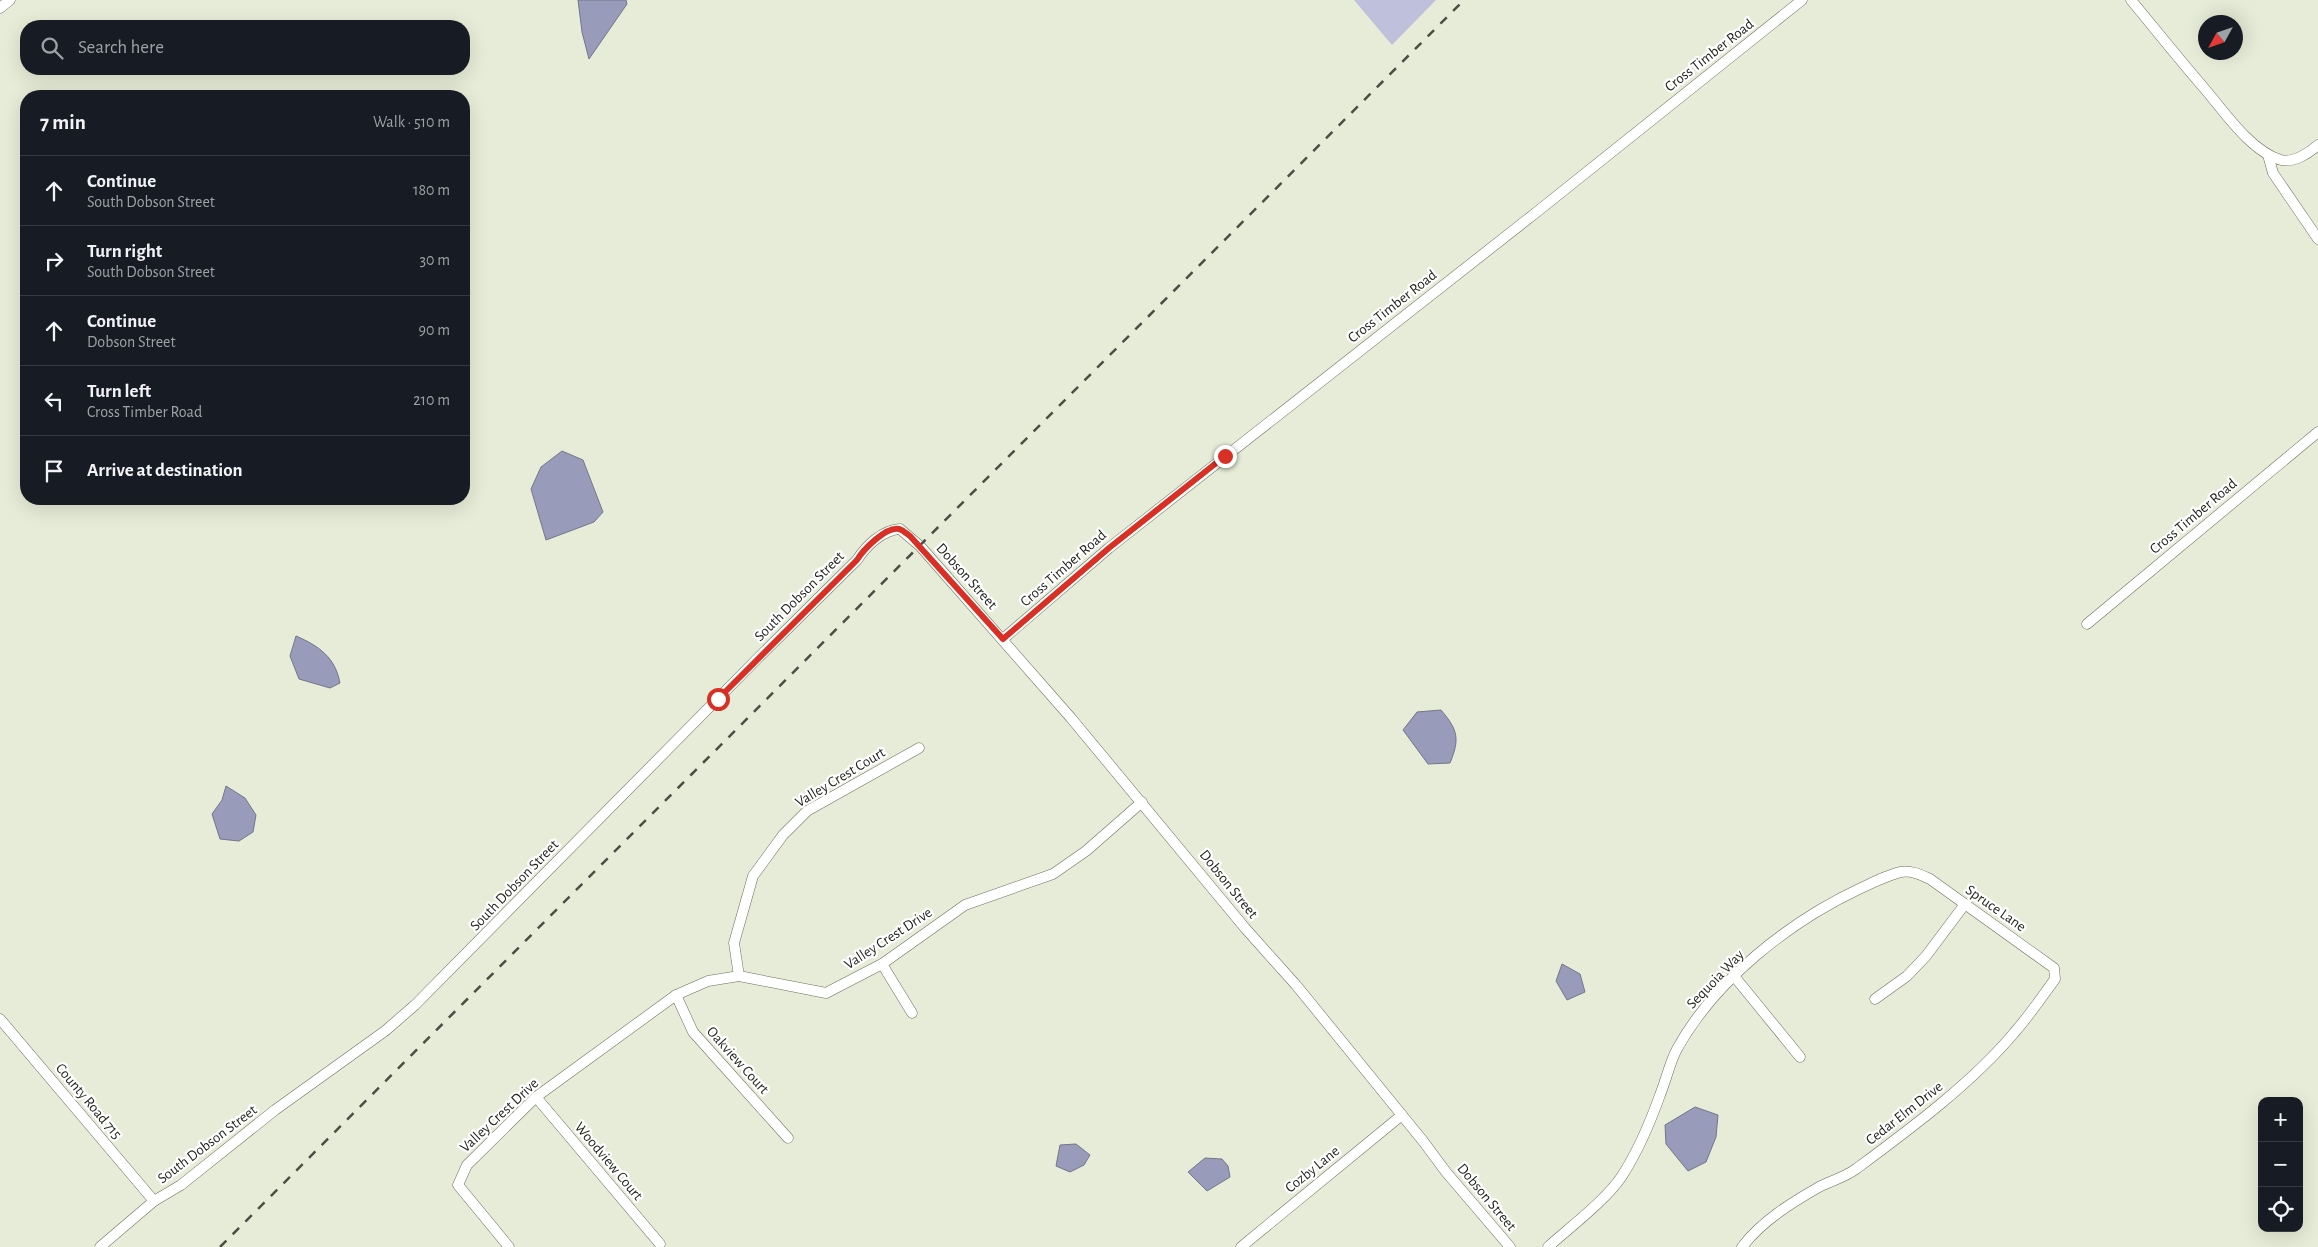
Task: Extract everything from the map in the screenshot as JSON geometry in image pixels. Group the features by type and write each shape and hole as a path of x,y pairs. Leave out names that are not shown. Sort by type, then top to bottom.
{"street":[{"path":"0,8 10,0"},
{"name":"Cross Timber Road","path":"1003,639 1109,548 1538,211 1802,0"},
{"path":"2131,0 2179,61 2244,135 2268,155 2282,161 2297,158 2318,145"},
{"path":"2268,155 2273,173 2318,238"},
{"name":"Cross Timber Road","path":"2086,624 2318,432"},
{"name":"South Dobson Street","path":"100,1247 154,1202 181,1185 275,1110 385,1031 415,1005 879,536 891,530 900,529 920,546"},
{"name":"Dobson Street","path":"920,546 1003,639 1142,802 1402,1115 1446,1172 1510,1247"},
{"name":"Valley Crest Court","path":"739,976 734,943 753,876 784,835 807,811 919,748"},
{"name":"Valley Crest Drive","path":"509,1247 458,1186 467,1165 536,1097 676,995 708,981 739,976 826,993 882,964 965,905 1053,874 1086,851 1142,802"},
{"name":"Sequoia Way","path":"1548,1247 1621,1178 1642,1141 1676,1050 1700,1012 1734,976 1792,928 1833,902 1876,881 1902,872 1916,873"},
{"name":"Spruce Lane","path":"1916,873 1930,879 1966,904 2037,955 2056,972"},
{"path":"1875,999 1907,976 1926,956 1966,904"},
{"path":"882,964 912,1012"},
{"name":"Cedar Elm Drive","path":"1742,1247 1754,1232 1780,1211 1854,1170 1963,1085 2013,1035 2055,979 2056,972"},
{"path":"1734,976 1800,1057"},
{"name":"Oakview Court","path":"676,995 693,1032 788,1138"},
{"name":"County Road 715","path":"0,1020 154,1202"},
{"name":"Woodview Court","path":"536,1097 660,1244"},
{"name":"Cozby Lane","path":"1241,1247 1402,1115"}],"shaded area":[{"path":"578,0 626,0 627,4 589,59 582,32"},
{"path":"1354,0 1436,0 1392,45"},
{"path":"562,451 583,460 603,512 594,522 546,540 531,489 541,467"},
{"path":"296,636 319,648 330,659 338,674 340,683 330,688 299,679 290,656"},
{"path":"1441,710 1454,729 1456,735 1455,747 1450,763 1428,764 1403,730 1417,712"},
{"path":"226,786 245,798 256,815 253,832 239,841 220,839 212,814 222,800"},
{"path":"1562,964 1580,974 1585,992 1567,1000 1556,981"},
{"path":"1695,1107 1718,1115 1716,1137 1706,1162 1688,1171 1666,1144 1665,1125"},
{"path":"1076,1144 1090,1155 1084,1165 1070,1172 1056,1166 1060,1145"},
{"path":"1205,1158 1222,1159 1228,1166 1230,1177 1207,1191 1188,1172"}],"railway":[{"path":"220,1247 1464,0"}],"route":[{"path":"718,699 857,560 861,553 879,536 891,530 900,529 910,536 1003,639 1109,548 1225,456"}]}
